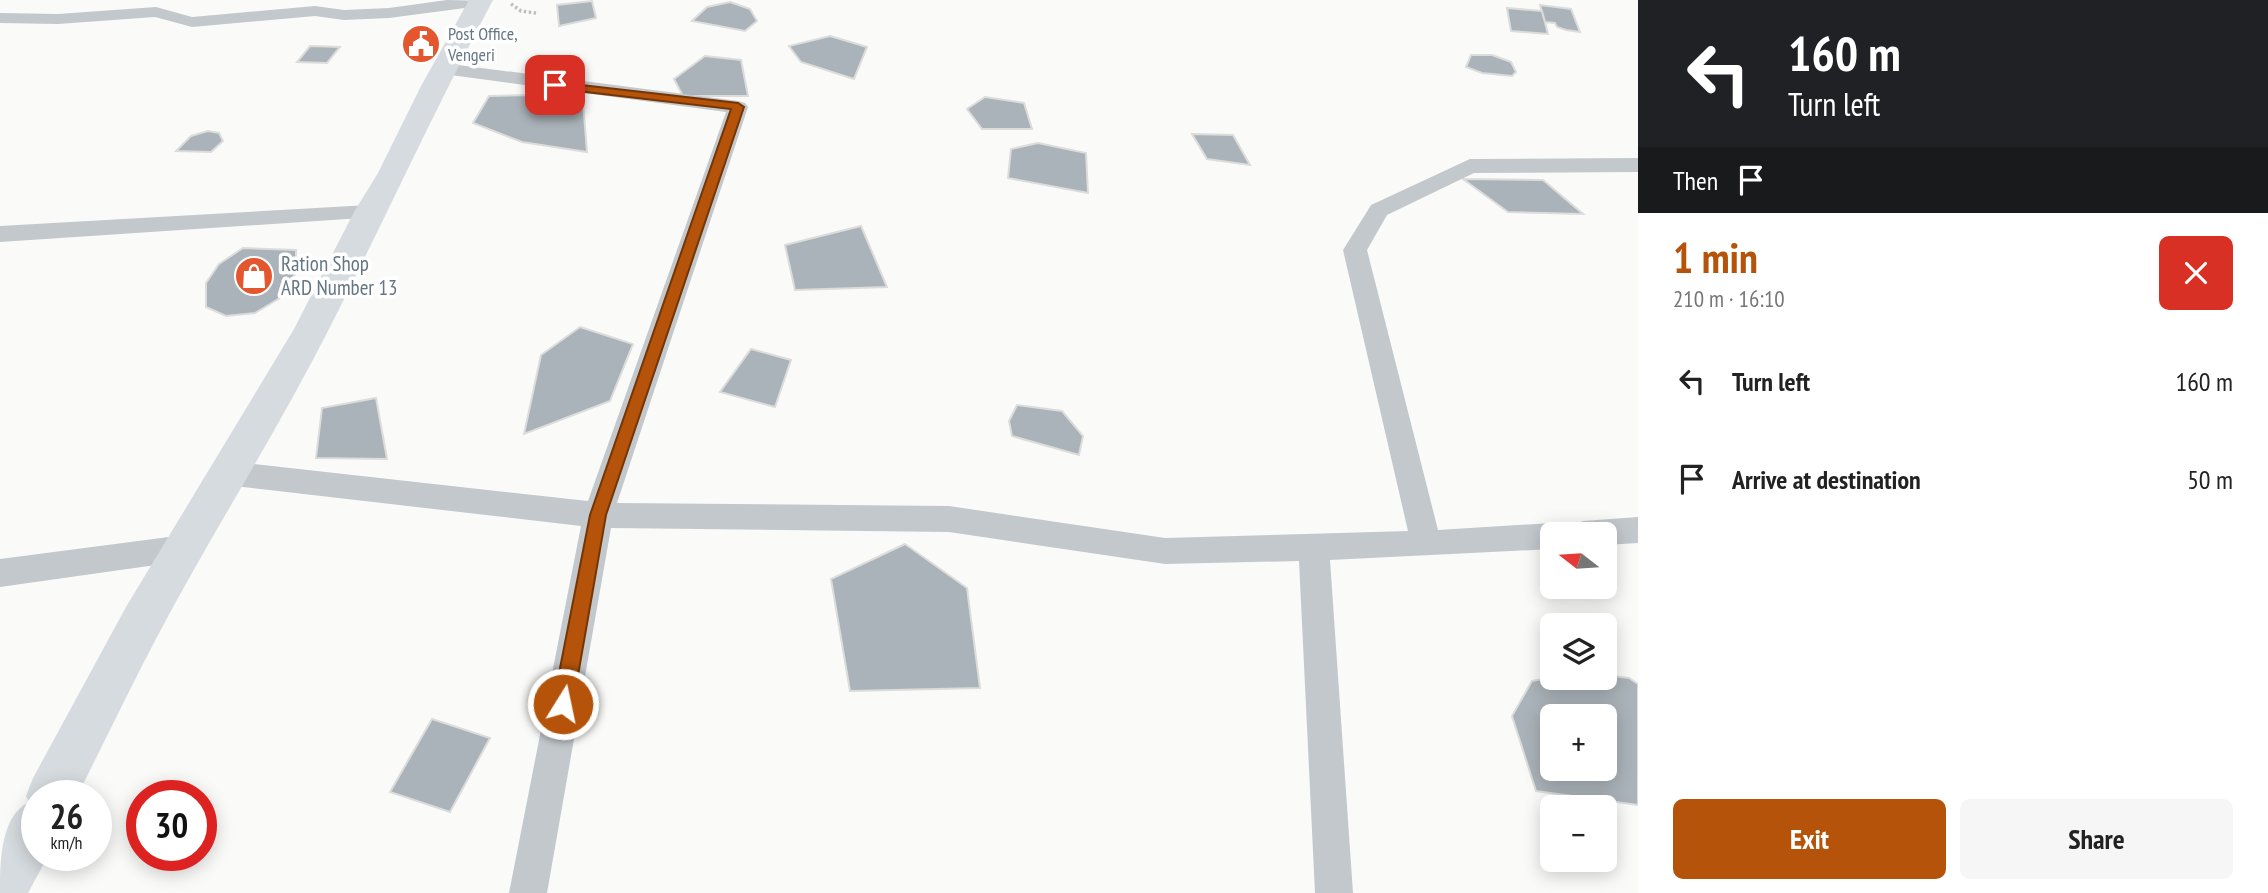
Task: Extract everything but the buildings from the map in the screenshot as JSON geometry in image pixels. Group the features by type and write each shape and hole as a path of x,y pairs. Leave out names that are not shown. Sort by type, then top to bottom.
{"main road":[{"path":"59,780 142,621 310,332 369,212 393,173 443,69 488,0"},
{"path":"0,891 21,853"}],"street":[{"path":"0,18 58,19 156,12 192,22 316,10 344,15 389,13 488,0"},
{"path":"443,69 738,107 598,515 528,893"},
{"path":"1426,544 1355,250 1379,210 1470,166 1638,165"},
{"path":"0,234 369,212"},
{"path":"226,473 598,515 949,519 1165,551 1426,544 1540,537"},
{"path":"1617,532 1638,530"},
{"path":"1314,547 1335,893"},
{"path":"0,572 184,548"}],"path":[{"path":"488,0 536,13"}],"place":[{"name":"Post Office, Vengeri","path":"421,44"},
{"name":"Ration Shop ARD Number 13","path":"254,276"}],"route":[{"path":"555,85 738,107 598,515 563,704"}]}
